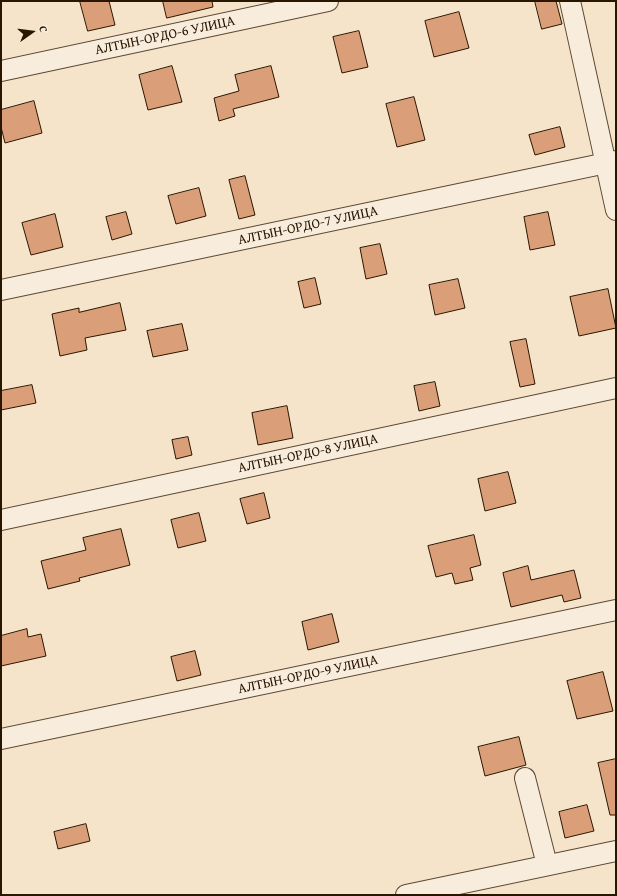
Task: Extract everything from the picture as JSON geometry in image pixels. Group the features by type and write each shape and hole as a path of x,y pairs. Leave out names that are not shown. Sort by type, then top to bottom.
{"street":[{"name":"АЛТЫН-ОРДО-6 УЛИЦА","path":"1,71 328,1"},
{"path":"570,1 611,162 616,210"},
{"name":"АЛТЫН-ОРДО-7 УЛИЦА","path":"1,290 611,162"},
{"name":"АЛТЫН-ОРДО-8 УЛИЦА","path":"1,520 616,388"},
{"name":"АЛТЫН-ОРДО-9 УЛИЦА","path":"1,739 616,610"},
{"path":"525,778 547,865"},
{"path":"406,895 616,851"}],"building":[{"path":"80,1 109,1 115,25 88,31"},
{"path":"163,1 212,1 213,7 167,18"},
{"path":"535,1 556,1 562,24 542,29"},
{"path":"459,12 469,48 434,57 425,21"},
{"path":"359,31 368,67 342,73 333,37"},
{"path":"172,66 182,102 148,110 139,75"},
{"path":"271,66 279,97 233,109 235,116 219,121 214,98 239,91 235,75"},
{"path":"414,97 425,140 397,147 386,104"},
{"path":"34,101 42,133 5,143 1,127 1,110"},
{"path":"560,127 565,147 535,155 529,135"},
{"path":"245,176 255,215 239,219 229,180"},
{"path":"199,188 206,216 176,224 168,196"},
{"path":"126,212 132,234 112,240 106,217"},
{"path":"548,212 555,245 530,250 524,217"},
{"path":"55,214 63,247 31,255 22,223"},
{"path":"380,244 387,274 366,279 360,248"},
{"path":"315,278 321,304 304,308 298,282"},
{"path":"458,279 465,308 435,315 429,285"},
{"path":"608,289 616,328 579,336 570,297"},
{"path":"120,303 126,330 85,338 87,350 60,356 52,314 79,308 79,312"},
{"path":"182,324 188,350 153,357 147,331"},
{"path":"526,339 535,384 520,387 510,342"},
{"path":"435,382 440,406 419,411 414,386"},
{"path":"32,385 36,403 1,410 1,391"},
{"path":"287,406 293,438 258,445 252,413"},
{"path":"188,437 192,455 176,459 172,440"},
{"path":"508,472 516,503 485,511 478,479"},
{"path":"264,493 270,518 247,524 240,499"},
{"path":"199,513 206,541 178,548 171,520"},
{"path":"121,529 130,565 79,578 80,581 48,589 41,561 86,550 83,538"},
{"path":"474,535 481,565 470,568 473,580 455,584 452,573 436,577 428,546"},
{"path":"528,566 531,580 574,570 581,598 564,602 562,595 511,607 503,573"},
{"path":"332,614 339,642 308,650 302,622"},
{"path":"27,629 28,637 41,634 46,656 1,666 1,636"},
{"path":"195,651 201,675 177,681 171,657"},
{"path":"603,672 613,711 577,719 567,681"},
{"path":"519,737 526,765 485,776 478,747"},
{"path":"616,759 616,815 610,815 598,763"},
{"path":"587,805 594,831 565,838 559,812"},
{"path":"86,824 90,841 58,849 54,832"}]}
